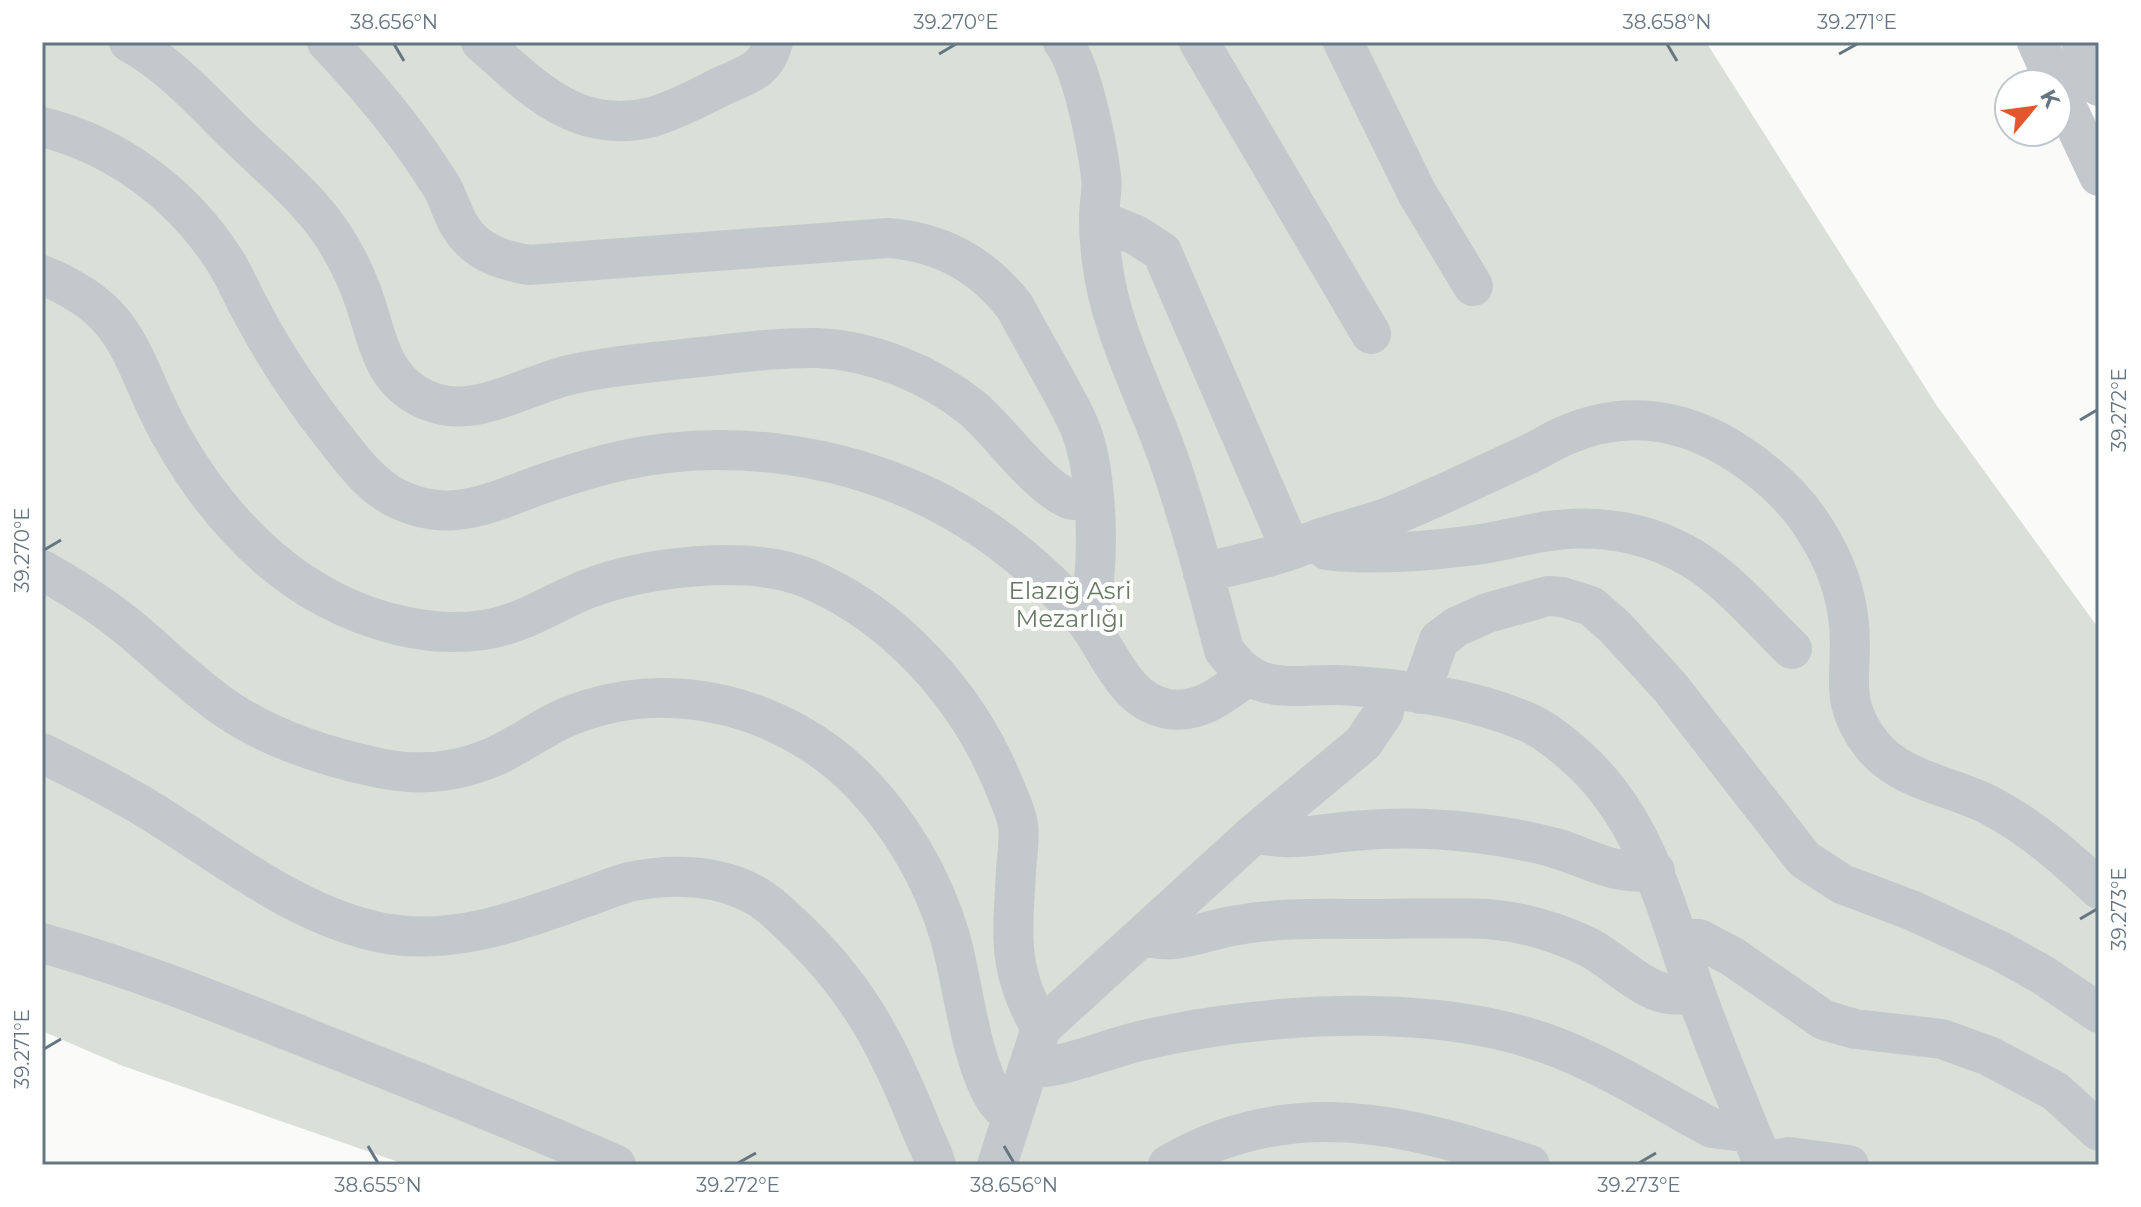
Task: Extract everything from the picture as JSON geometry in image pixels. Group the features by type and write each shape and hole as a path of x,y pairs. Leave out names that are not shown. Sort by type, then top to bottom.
{"street":[{"path":"129,42 170,70 329,228 365,299 380,352 401,383 417,395 443,405 470,406 557,379 611,367 786,348 845,352 891,363 948,391 973,409 1050,485 1070,499 1093,500"},
{"path":"327,42 361,78 420,154 445,192 458,223 468,237 488,252 512,262 529,265 888,238 931,245 970,263 1002,290 1015,307 1078,423 1092,476 1095,552 1093,600 1087,622"},
{"path":"481,42 540,94 559,106 601,119 627,121 652,117 676,108 758,69 769,58 773,42"},
{"path":"1063,42 1076,63 1081,80 1102,178 1099,220 1102,263 1110,303 1122,343 1168,457 1224,650 1249,675 1276,685 1402,691 1482,707 1529,722 1556,740 1603,783 1624,811 1655,871 1695,991 1758,1151"},
{"path":"1199,42 1371,334"},
{"path":"1343,42 1417,193 1473,286"},
{"path":"2037,42 2049,68"},
{"path":"2081,42 2099,86"},
{"path":"2073,120 2099,176"},
{"path":"42,127 104,149 153,181 181,206 206,233 227,263 279,360 312,409 362,471 393,496 431,509 473,510 586,469 673,452 745,451 823,462 898,484 933,499 971,521 1040,574 1087,622 1132,690 1155,705 1185,710 1201,706 1249,675"},
{"path":"1099,220 1136,235 1162,252 1304,544 1356,553 1467,547 1557,530 1588,528 1619,531 1650,539 1697,561 1718,577 1792,649"},
{"path":"42,275 64,283 86,297 118,328 131,347 154,402 189,466 241,530 296,579 355,611 424,630 485,630 509,625 588,589 622,578 657,570 731,566 804,576 874,616 932,669 956,698 1000,774 1018,825 1013,952 1028,1005 1041,1028"},
{"path":"1203,573 1392,515 1588,427 1637,420 1663,422 1710,436 1764,470 1809,520 1829,554 1848,615 1850,699 1861,730 1875,748 1905,772 1987,804 2018,821 2072,862 2099,889"},
{"path":"42,570 101,606 194,685 231,712 306,749 369,766 420,773 470,766 494,757 569,716 628,700 695,699 732,706 768,718 802,735 859,781 884,810 923,870 950,936 978,1057 995,1099 1012,1119"},
{"path":"997,1165 1041,1028 1255,833 1363,743 1439,640 1456,627 1487,613 1548,596 1591,606 1615,627 1670,687 1725,754 1789,843 1812,865 1842,884 1911,910 2000,951 2043,975 2099,1013"},
{"path":"42,753 149,810 206,848 318,913 386,933 421,936 479,931 649,878 704,878 759,897 825,958 874,1025 908,1091 936,1165"},
{"path":"1255,833 1276,838 1306,838 1351,831 1395,829 1466,832 1519,839 1557,849 1612,870 1637,873 1655,871"},
{"path":"1143,935 1170,941 1243,924 1302,918 1490,919 1524,924 1588,947 1658,993 1678,996 1695,991"},
{"path":"1677,937 1699,939 1733,957 1824,1020 1855,1029 1942,1039 1989,1056 2055,1091 2099,1131"},
{"path":"42,943 134,970 244,1011 533,1128 616,1165"},
{"path":"1028,1068 1065,1064 1163,1036 1262,1020 1324,1016 1432,1020 1501,1031 1548,1045 1595,1066 1712,1128 1735,1131 1758,1151 1849,1165"},
{"path":"1168,1165 1233,1134 1267,1126 1330,1120 1361,1123 1438,1139 1530,1165"}],"green space":[{"name":"Elazığ Asri Mezarlığı","path":"42,42 1706,42 1937,406 2099,629 2099,1165 407,1165 123,1066 42,1031"}]}
